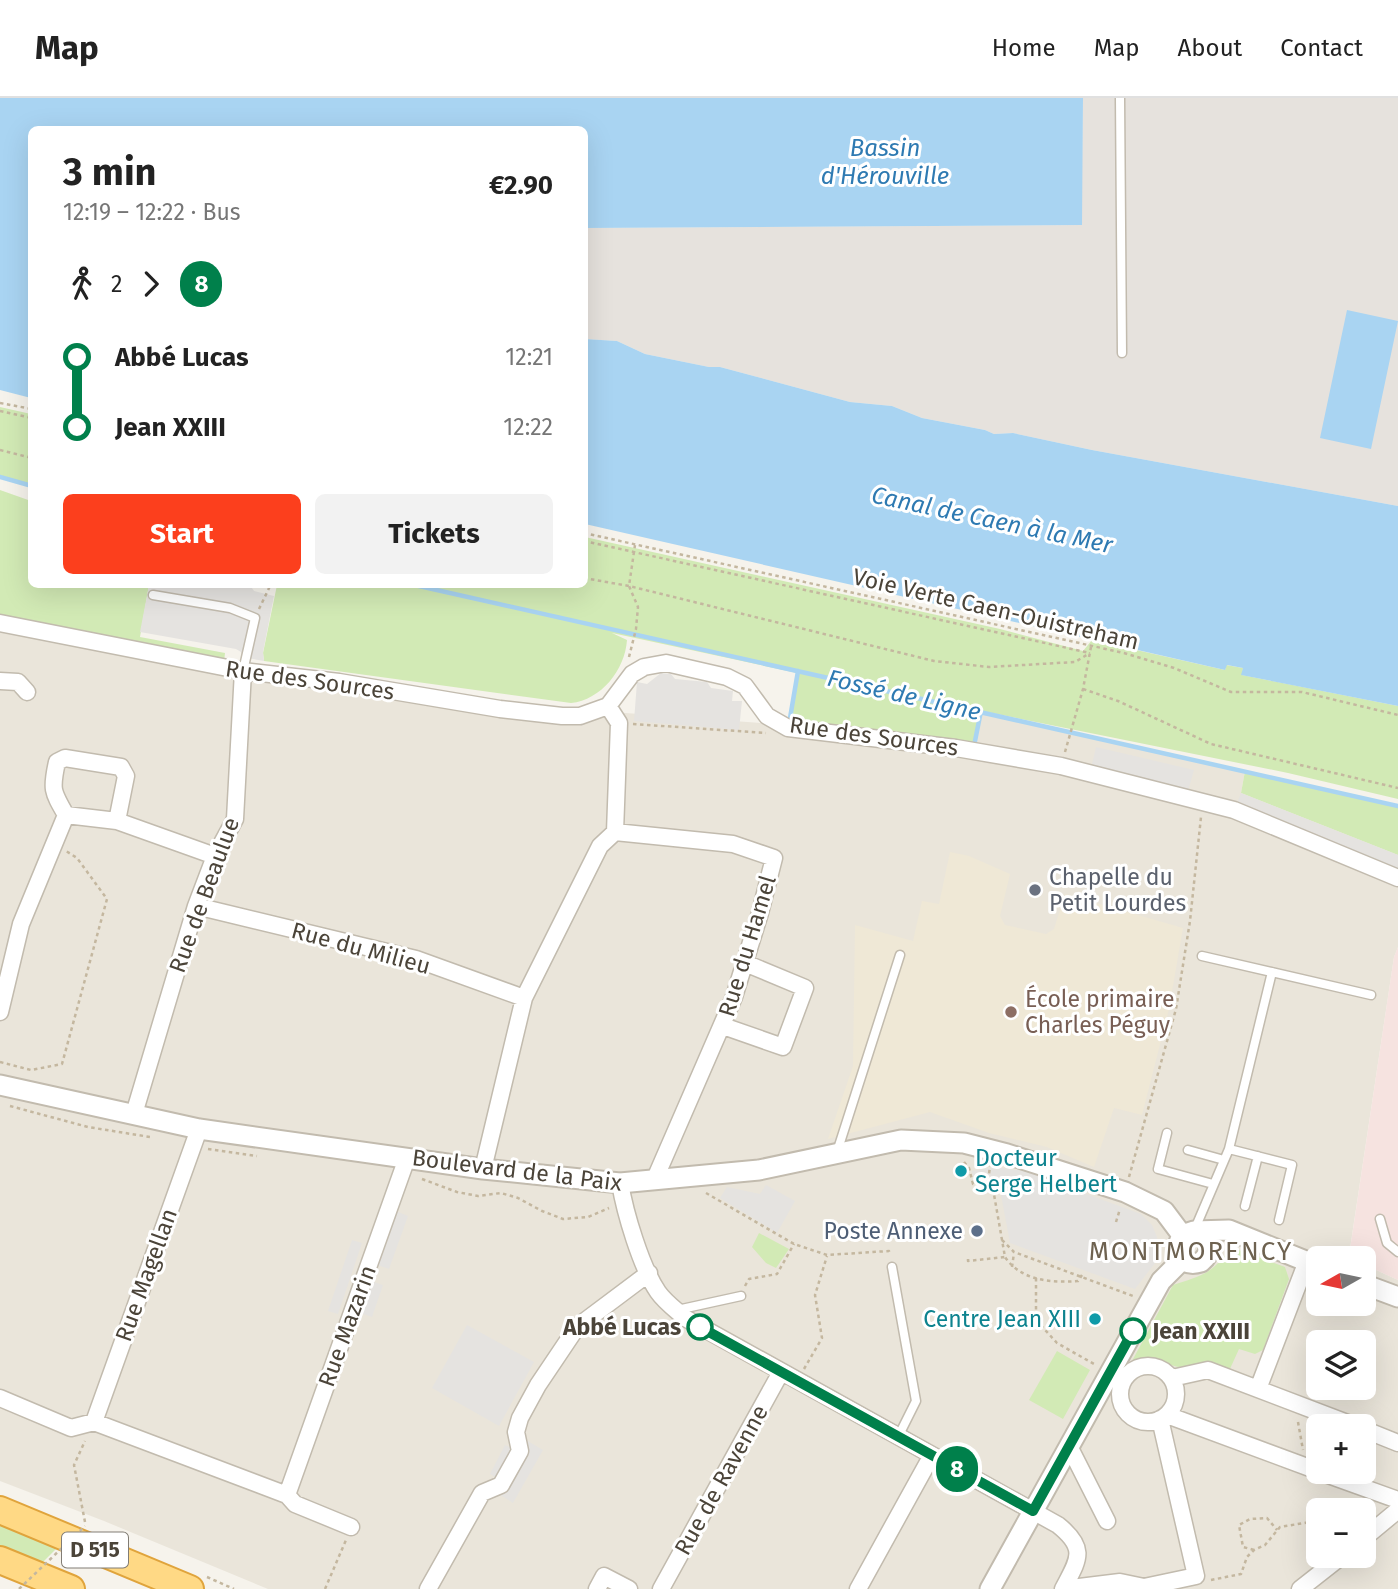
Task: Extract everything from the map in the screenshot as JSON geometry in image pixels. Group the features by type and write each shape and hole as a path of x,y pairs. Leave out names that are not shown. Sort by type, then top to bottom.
{"highway":[{"name":"D 515","path":"0,1510 190,1589"},
{"name":"D 515","path":"0,1560 71,1589"}],"street":[{"name":"Rue des Sources","path":"0,623 243,671 339,682 500,709 562,716 580,716 608,706 632,674 644,667 666,663 727,677 745,686 767,716 788,728 956,748 1061,766 1234,810 1398,878"},
{"name":"Rue de Beaulue","path":"134,1114 196,906 215,856 235,818 243,671"},
{"path":"0,681 18,682 27,692"},
{"path":"483,1169 524,998 600,846 615,832 619,723 608,706"},
{"path":"66,815 53,793 57,762 65,758 121,767 126,776 117,821"},
{"path":"66,815 117,821 215,856"},
{"path":"0,1012 20,924 66,815"},
{"name":"Rue du Hamel","path":"615,832 733,844 774,858 746,963 723,1026 654,1181"},
{"name":"Rue du Milieu","path":"196,906 415,959 524,998"},
{"path":"723,1026 783,1047 805,988 746,963"},
{"name":"Boulevard de la Paix","path":"0,1085 199,1129 483,1169 620,1183 758,1170 901,1140 964,1143 1125,1192 1164,1211 1192,1233"},
{"name":"Rue Magellan","path":"94,1422 199,1129"},
{"name":"Rue Mazarin","path":"287,1495 407,1158"},
{"path":"620,1183 624,1209 649,1273 660,1294 685,1318 1058,1525 1075,1542 1078,1552 1077,1563 1063,1589"},
{"path":"1251,1241 1210,1249 1200,1262 1190,1264 1182,1260 1177,1248 1192,1233 1229,1230 1306,1261"},
{"path":"1192,1233 1205,1236 1210,1249"},
{"path":"990,1589 1161,1281 1182,1260"},
{"path":"428,1589 482,1493 501,1485 520,1451 516,1432 520,1418 538,1385 577,1327 649,1273"},
{"path":"1258,1389 1306,1277"},
{"path":"1376,1288 1398,1297"},
{"path":"1163,1417 1175,1402 1172,1378 1159,1367 1142,1366 1128,1374 1120,1389 1120,1398 1128,1413 1143,1421 1163,1417 1306,1467"},
{"path":"1172,1378 1208,1370 1324,1414"},
{"name":"Rue de Ravenne","path":"662,1589 781,1371"},
{"path":"0,1398 71,1428 94,1422 287,1495 295,1504 351,1527"},
{"path":"1063,1589 1120,1582 1144,1587 1197,1583 1163,1417"},
{"path":"1376,1434 1398,1443"},
{"path":"1069,1446 1107,1521"},
{"path":"858,1589 932,1455"},
{"path":"1354,1484 1398,1500"},
{"path":"1376,1528 1398,1510"},
{"path":"1300,1589 1327,1568"},
{"path":"597,1589 604,1576 629,1589"}],"lane":[{"path":"1120,98 1122,353"},
{"path":"153,595 230,608 255,618 243,671"},
{"path":"837,1153 900,955"},
{"path":"1202,956 1371,995"},
{"path":"1192,1233 1229,1149 1272,972"},
{"path":"1167,1133 1158,1169 1213,1184"},
{"path":"1229,1149 1292,1165 1279,1220"},
{"path":"1188,1150 1224,1160"},
{"path":"1245,1206 1258,1156"},
{"path":"1380,1219 1387,1243 1398,1252"},
{"path":"892,1267 916,1401 898,1437"},
{"path":"677,1310 740,1296"}],"path":[{"path":"0,402 28,409"},
{"path":"0,411 28,417"},
{"path":"0,450 28,457"},
{"name":"Voie Verte Caen-Ouistreham","path":"588,534 1156,661 1231,692 1302,692 1398,715"},
{"path":"588,542 1090,653"},
{"path":"632,644 638,607 629,586 635,544"},
{"path":"588,579 629,586 934,661 989,667 1075,662 1090,653"},
{"path":"255,618 269,588"},
{"path":"1069,739 1083,689 1091,646"},
{"path":"1083,689 1118,701 1211,744 1398,788"},
{"path":"619,723 763,734 788,728"},
{"path":"1127,1183 1176,1009 1191,921 1203,802"},
{"path":"0,1062 31,1070 62,1064 107,899 77,858 55,845"},
{"path":"963,1161 969,1168 973,1184 992,1183 1005,1257 1012,1267 1035,1278 1055,1283 1078,1280 1082,1275"},
{"path":"976,1177 989,1174 990,1165"},
{"path":"700,1189 794,1244 827,1255 888,1251 892,1267"},
{"path":"1116,1222 1123,1201"},
{"path":"1002,1240 1014,1252 1139,1298"},
{"path":"740,1296 749,1279 777,1274 794,1244"},
{"path":"1012,1267 1014,1252"},
{"path":"798,1381 822,1338 815,1295 827,1255"},
{"path":"968,1259 1005,1257"},
{"path":"1035,1278 1036,1320 1057,1343 1100,1367"},
{"path":"1290,1461 1301,1455 1304,1448 1293,1402"},
{"path":"19,1589 86,1526 74,1465 94,1422"},
{"path":"1254,1550 1243,1547 1239,1525 1250,1518 1267,1518 1277,1530"},
{"path":"1197,1583 1241,1574 1247,1557 1265,1545 1280,1527 1306,1523"},
{"path":"326,1589 351,1527"}],"shaded area":[{"path":"1083,98 1398,98 1398,506 1013,433 994,434 922,418 892,406 850,402 720,367 645,354 617,341 588,339 588,228 1081,225"},
{"path":"148,588 252,588 254,591 274,596 263,652 264,661 242,657 241,652 236,649 140,632"},
{"path":"0,620 257,679 585,710 789,725 974,747 981,711 1245,771 1241,793 1398,855 1398,947 1394,957 1350,1246 1306,1246 1306,1316 1376,1316 1376,1270 1398,1280 1398,1589 268,1589 0,1481"},
{"path":"661,673 671,674 675,679 707,682 711,688 733,691 732,701 742,701 739,730 634,721 637,682 647,684"},
{"path":"1096,747 1194,770 1186,798 1090,773"},
{"path":"1241,793 1398,855 1398,878 1234,810"},
{"name":"École primaire Charles Péguy","path":"950,852 969,856 1010,874 1000,916 1005,925 1046,934 1054,929 1065,894 1183,928 1169,1009 1142,1115 1114,1108 1094,1167 1047,1147 989,1133 930,1112 828,1139 853,1066 855,925 913,941 922,901 939,904"},
{"path":"1398,947 1398,1280 1376,1270 1376,1246 1351,1246 1394,957"},
{"path":"996,1167 1024,1171 1141,1214 1152,1225 1157,1237 1159,1249 1155,1263 1135,1289 1010,1243 998,1179 974,1182 972,1171"},
{"path":"766,1185 795,1201 777,1233 720,1198 727,1187 760,1194"},
{"path":"396,1211 408,1216 389,1269 377,1265"},
{"path":"352,1240 362,1243 338,1314 328,1311"},
{"path":"371,1281 383,1285 372,1317 360,1313"},
{"path":"467,1325 534,1362 499,1426 432,1388"},
{"path":"526,1440 543,1450 513,1503 499,1494 497,1478 490,1474 505,1445 514,1449"}],"green space":[{"path":"0,407 28,413 28,485 0,476"},
{"path":"0,490 28,500 28,588 148,588 140,637 225,653 224,662 0,615"},
{"path":"588,538 1000,629 1083,651 1092,640 1225,670 1226,665 1243,668 1242,675 1398,706 1398,799 1288,773 982,711 971,750 789,725 797,673 612,633 627,640 622,662 610,682 601,690 582,701 571,703 264,661 263,653 276,588 588,588"},
{"path":"1245,771 1398,806 1398,855 1241,793"},
{"path":"759,1233 789,1249 776,1268 766,1263 752,1247"},
{"path":"1236,1249 1285,1267 1289,1279 1263,1350 1255,1354 1239,1349 1229,1371 1208,1364 1178,1367 1150,1359 1132,1361 1173,1285 1205,1273 1226,1254"},
{"path":"1057,1351 1090,1370 1063,1419 1029,1400"},
{"path":"0,1522 59,1546 39,1566 0,1550"}],"water":[{"name":"Bassin d'Hérouville","path":"0,98 1083,98 1082,225 588,228 588,126 28,126 28,397 0,390"},
{"path":"1347,310 1398,321 1371,449 1320,438"},
{"name":"Canal de Caen à la Mer","path":"588,339 617,341 645,354 720,367 850,402 892,406 922,418 994,434 1013,433 1398,506 1398,706 1241,675 1243,668 1227,665 1225,670 588,525"}],"waterway":[{"name":"Fossé de Ligne","path":"0,477 28,485"},
{"name":"Fossé de Ligne","path":"428,588 1398,806"},
{"path":"789,724 798,671"},
{"path":"974,746 981,711"}],"bus line":[{"name":"8","path":"700,1327 1033,1511 1133,1331"}],"place":[{"name":"Chapelle du Petit Lourdes","path":"1035,890"},
{"name":"École primaire Charles Péguy","path":"1011,1012"},
{"name":"Docteur Serge Helbert","path":"961,1171"},
{"name":"Poste Annexe","path":"977,1231"},
{"name":"Centre Jean XIII","path":"1095,1319"},
{"name":"Abbé Lucas","path":"700,1327"},
{"name":"Jean XXIII","path":"1133,1331"}],"district":[{"name":"MONTMORENCY","path":"1191,1251"}]}
